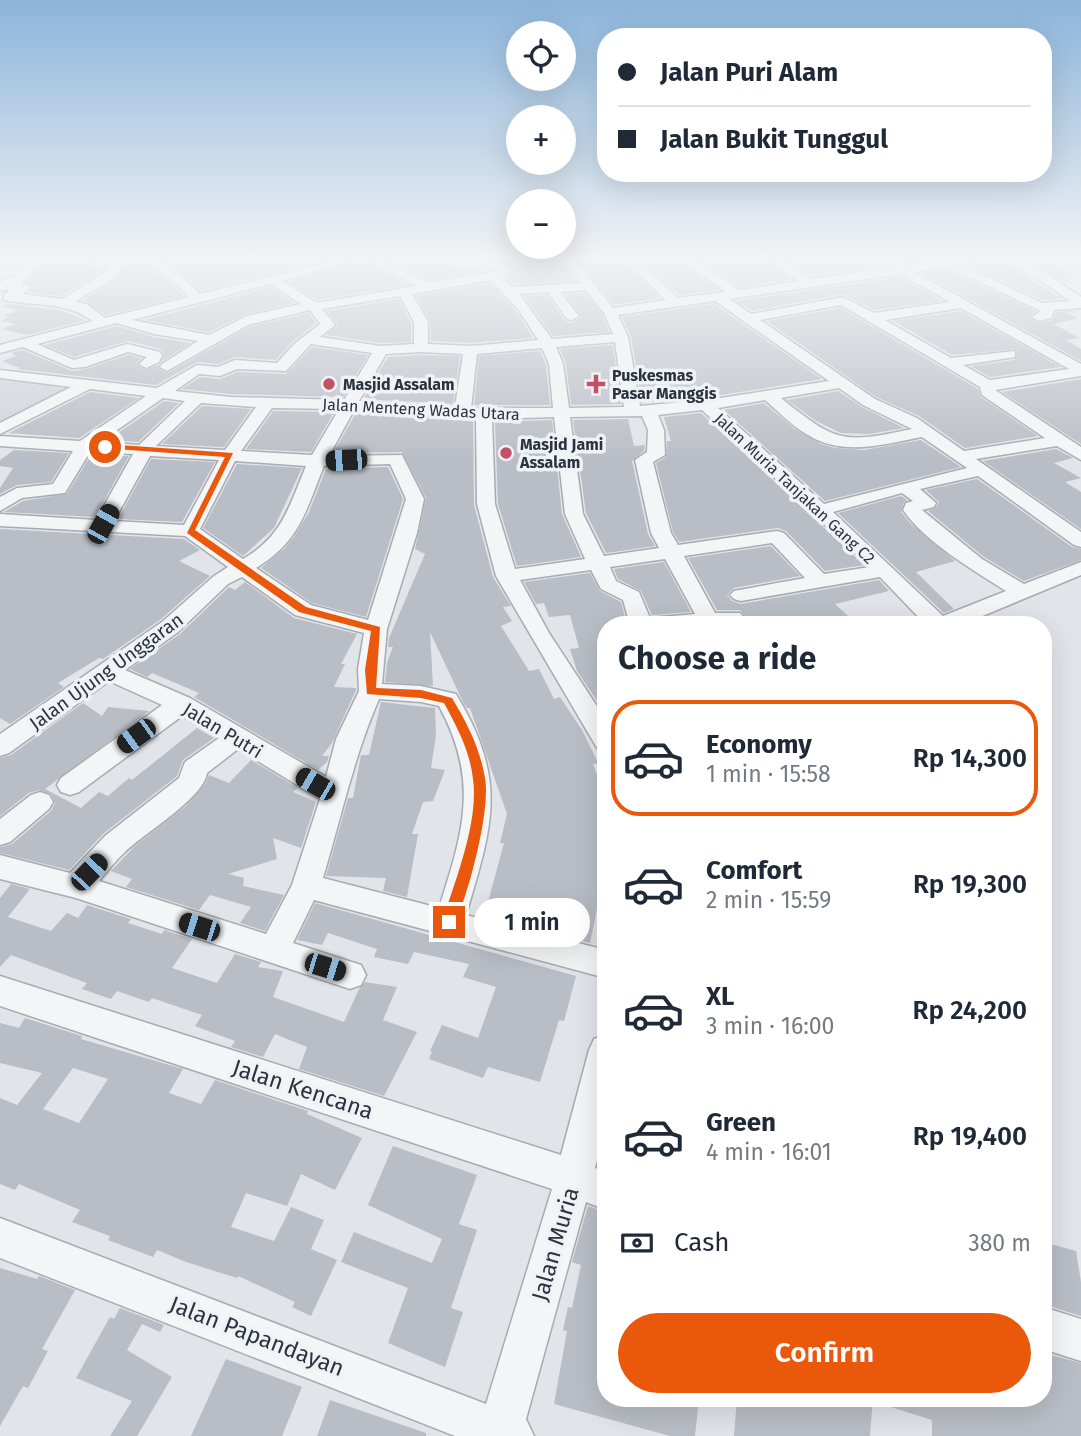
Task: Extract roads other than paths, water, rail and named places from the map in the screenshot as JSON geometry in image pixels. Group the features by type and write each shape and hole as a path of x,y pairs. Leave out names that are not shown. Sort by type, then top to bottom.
{"street":[{"path":"0,349 92,327"},
{"path":"144,327 211,338"},
{"path":"167,367 211,338 235,327"},
{"path":"0,505 17,493 59,489 85,445 193,371 197,369 220,372 235,363 281,368 299,347 333,327"},
{"path":"421,327 421,348"},
{"path":"537,327 548,342 556,364 574,514 610,588 632,596 638,616"},
{"path":"617,327 641,412 656,430 656,456 644,460 661,533 706,616"},
{"path":"761,327 869,402 911,421 1081,541"},
{"path":"887,327 988,385 1078,367"},
{"path":"1006,327 1078,367"},
{"path":"310,340 381,350 471,350 621,337"},
{"path":"24,343 68,363 77,364 130,348 155,355 154,359 146,363 193,371"},
{"name":"Jalan Ujung Unggaran","path":"0,747 170,627 221,580 264,555 287,533 317,461 381,350"},
{"path":"463,411 467,364 471,350"},
{"path":"951,362 1010,354"},
{"name":"Jalan Menteng Wadas Utara","path":"0,374 267,403 350,405 484,414 641,412 769,396 842,383"},
{"path":"0,429 87,385"},
{"path":"988,385 987,392 1081,455"},
{"path":"769,396 813,432 845,443 925,431"},
{"path":"103,524 145,449 199,397"},
{"path":"190,531 230,455 267,403"},
{"name":"Jalan Muria Tanjakan Gang C2","path":"706,405 931,616"},
{"path":"484,414 483,466 488,515 506,576 597,716"},
{"path":"0,441 317,461 397,452 415,499 407,533 376,629 370,670 371,691 349,739 335,795 306,886 273,951"},
{"path":"961,456 1058,441"},
{"path":"821,510 905,487 983,470"},
{"path":"905,487 927,503 913,507 912,510 918,517 975,563 1023,592"},
{"path":"0,520 190,531 303,610 376,629"},
{"path":"506,576 777,537 820,582"},
{"path":"963,616 1081,568"},
{"name":"Jalan Muria Tanjakan Gang C2","path":"741,595 885,570"},
{"name":"Jalan Putri","path":"108,672 180,704 335,795"},
{"path":"371,691 421,694 448,700 469,739 480,780 479,806 469,855 449,922"},
{"path":"70,785 180,704"},
{"path":"76,886 116,844 188,785 194,769 236,738"},
{"path":"0,834 40,802"},
{"path":"0,867 76,886 350,975"},
{"path":"306,886 597,962"},
{"name":"Jalan Kencana","path":"0,991 590,1184"},
{"name":"Jalan Muria","path":"504,1434 590,1184 597,1125"},
{"name":"Jalan Papandayan","path":"0,1238 504,1434"},
{"path":"1052,1331 1081,1339"}],"place":[{"name":"Masjid Assalam","path":"329,384"},
{"name":"Puskesmas Pasar Manggis","path":"596,384"},
{"name":"Masjid Jami Assalam","path":"506,453"}]}
